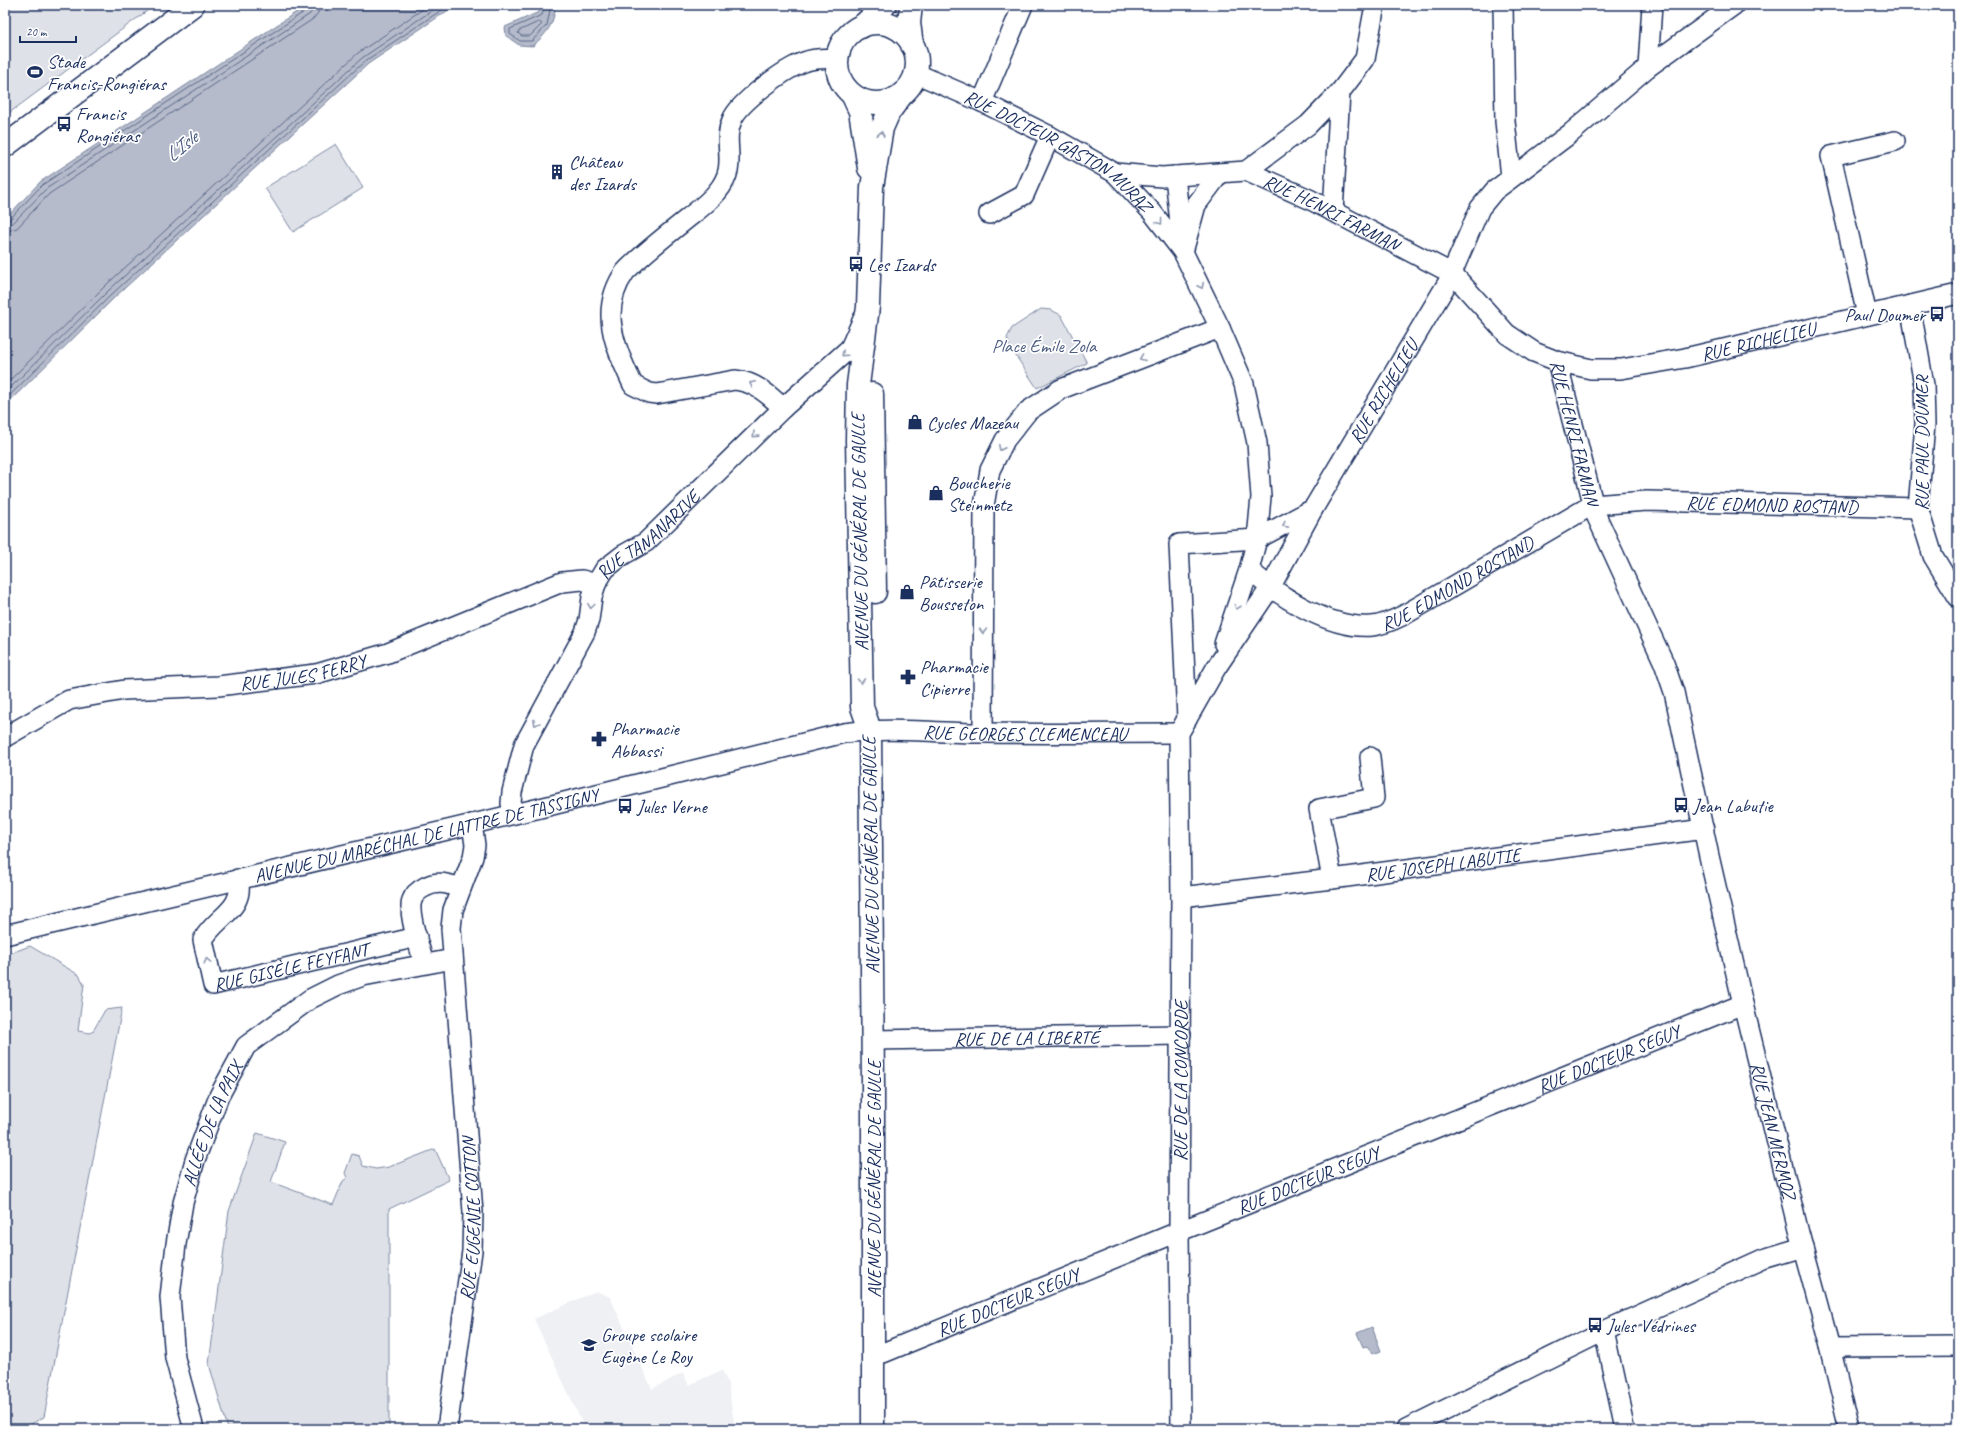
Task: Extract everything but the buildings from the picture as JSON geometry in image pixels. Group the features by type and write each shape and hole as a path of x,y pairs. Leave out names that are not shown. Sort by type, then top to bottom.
{"main road":[{"path":"5,146 193,5"},
{"path":"886,5 861,27 852,32 845,40 837,59 837,70 840,80 846,89 853,96 865,102 879,103 892,100 904,93"},
{"path":"868,307 872,187 882,128 889,112 911,84 915,73 916,59 912,45 910,23 911,5"},
{"path":"861,27 872,24 884,24 896,28 912,45"},
{"path":"853,96 860,111 872,187"},
{"name":"AVENUE DU GÉNÉRAL DE GAULLE","path":"868,307 872,378 877,706 870,730 873,1429"}],"street":[{"path":"982,102 1023,5"},
{"path":"1114,174 1162,177 1246,171 1308,125 1340,92 1365,59 1375,5"},
{"path":"1503,5 1505,121 1511,178"},
{"path":"1648,67 1652,5"},
{"name":"RUE RICHELIEU","path":"1216,668 1270,588 1312,509 1453,274 1480,208 1494,191 1571,132 1648,67 1734,5"},
{"path":"783,408 770,395 747,381 735,380 657,394 633,385 615,342 612,325 612,300 618,282 637,259 717,192 728,170 730,161 728,134 731,120 738,108 783,73 805,61 825,58 837,59"},
{"name":"RUE DOCTEUR GASTON MURAZ","path":"915,73 982,102 1050,136 1114,174 1152,212 1184,252 1220,328"},
{"path":"1334,212 1340,92"},
{"path":"989,214 1024,194 1050,136"},
{"path":"1867,315 1831,156 1895,142"},
{"name":"RUE HENRI FARMAN","path":"1246,171 1334,212 1453,274 1508,334 1534,352 1557,361 1592,505 1664,663 1672,685 1704,829"},
{"path":"1184,252 1196,205 1220,173"},
{"name":"RUE DOCTEUR GASTON MURAZ","path":"1175,176 1184,252"},
{"name":"RUE RICHELIEU","path":"1557,361 1591,369 1621,369 1685,358 1958,294"},
{"name":"RUE PAUL DOUMER","path":"1910,305 1924,385 1925,424 1918,508 1933,556 1958,597"},
{"name":"RUE TANANARIVE","path":"513,814 511,803 512,792 524,745 585,632 596,584 610,566 623,555 646,542 783,408 850,348 868,307"},
{"path":"983,733 984,506 990,470 1005,440 1028,411 1061,389 1220,328 1244,384 1256,443 1261,497 1257,539 1249,570 1216,668 1183,726"},
{"name":"RUE EDMOND ROSTAND","path":"1249,570 1270,588 1314,614 1345,624 1371,626 1390,622 1592,505 1647,501 1918,508"},
{"path":"1257,539 1312,509"},
{"name":"RUE DE LA CONCORDE","path":"1181,1429 1179,1231 1183,726 1179,544 1257,539"},
{"name":"RUE JULES FERRY","path":"5,737 69,700 124,690 218,686 316,674 388,654 562,582 582,580 596,584"},
{"name":"RUE GEORGES CLEMENCEAU","path":"870,730 983,733 1183,726"},
{"name":"AVENUE DU MARÉCHAL DE LATTRE DE TASSIGNY","path":"5,935 830,737 870,730"},
{"path":"1332,879 1319,809 1374,798 1370,757"},
{"name":"RUE EUGÉNIE COTTON","path":"447,1429 472,1250 473,1212 451,928 453,910 473,857 475,845 472,824"},
{"name":"RUE JOSEPH LABUTIE","path":"1181,896 1332,879 1704,829"},
{"name":"RUE JEAN MERMOZ","path":"1704,829 1743,1004 1850,1429"},
{"name":"RUE GISÈLE FEYFANT","path":"238,879 240,888 236,904 207,933 203,940 213,985 418,937"},
{"path":"424,964 411,913 411,902 415,894 430,884 440,882 461,888"},
{"name":"ALLÉE DE LA PAIX","path":"194,1429 175,1358 170,1297 176,1244 183,1203 195,1160 219,1096 246,1046 310,999 338,985 363,976 453,959"},
{"name":"RUE DOCTEUR SEGUY","path":"873,1353 883,1353 1179,1231 1743,1004"},
{"name":"RUE DE LA LIBERTÉ","path":"872,1040 1181,1035"},
{"path":"1406,1429 1604,1331 1763,1259 1803,1247"},
{"path":"1604,1331 1625,1429"},
{"path":"1830,1347 1958,1346"}],"shaded area":[{"name":"Groupe scolaire Eugène Le Roy","path":"596,1291 610,1297 652,1389 683,1373 689,1385 722,1370 728,1384 735,1429 585,1429 534,1319"}],"green space":[{"name":"Stade Francis-Rongiéras","path":"5,5 155,5 5,116"},
{"path":"336,144 363,188 293,232 265,188"},
{"name":"Place Émile Zola","path":"1041,309 1051,310 1061,315 1087,363 1037,388 1010,347 1007,338 1012,328"},
{"path":"30,946 79,975 84,984 78,1031 90,1033 93,1031 105,1010 122,1008 44,1417 22,1429 5,1429 5,955"},
{"path":"257,1133 285,1142 271,1182 333,1205 343,1181 347,1178 345,1173 352,1154 359,1156 363,1166 376,1169 389,1167 435,1149 449,1180 389,1209 389,1429 228,1429 209,1364 229,1211"}],"water":[{"name":"L'Isle","path":"307,5 456,5 368,64 114,298 5,406 5,219 40,182"},
{"path":"542,5 555,5 555,12 546,33 533,46 519,45 506,36 505,27 539,12"},
{"path":"1372,1327 1381,1351 1373,1354 1367,1346 1363,1347 1357,1333"}],"place":[{"name":"Stade Francis-Rongiéras","path":"35,72"},
{"name":"Francis Rongiéras","path":"64,124"},
{"name":"Château des Izards","path":"557,172"},
{"name":"Les Izards","path":"856,264"},
{"name":"Paul Doumer","path":"1937,314"},
{"name":"Cycles Mazeau","path":"915,422"},
{"name":"Boucherie Steinmetz","path":"936,493"},
{"name":"Pâtisserie Bousseton","path":"907,592"},
{"name":"Pharmacie Cipierre","path":"908,677"},
{"name":"Pharmacie Abbassi","path":"599,739"},
{"name":"Jean Labutie","path":"1681,805"},
{"name":"Jules Verne","path":"625,806"},
{"name":"Jules Védrines","path":"1595,1325"},
{"name":"Groupe scolaire Eugène Le Roy","path":"589,1345"}]}
